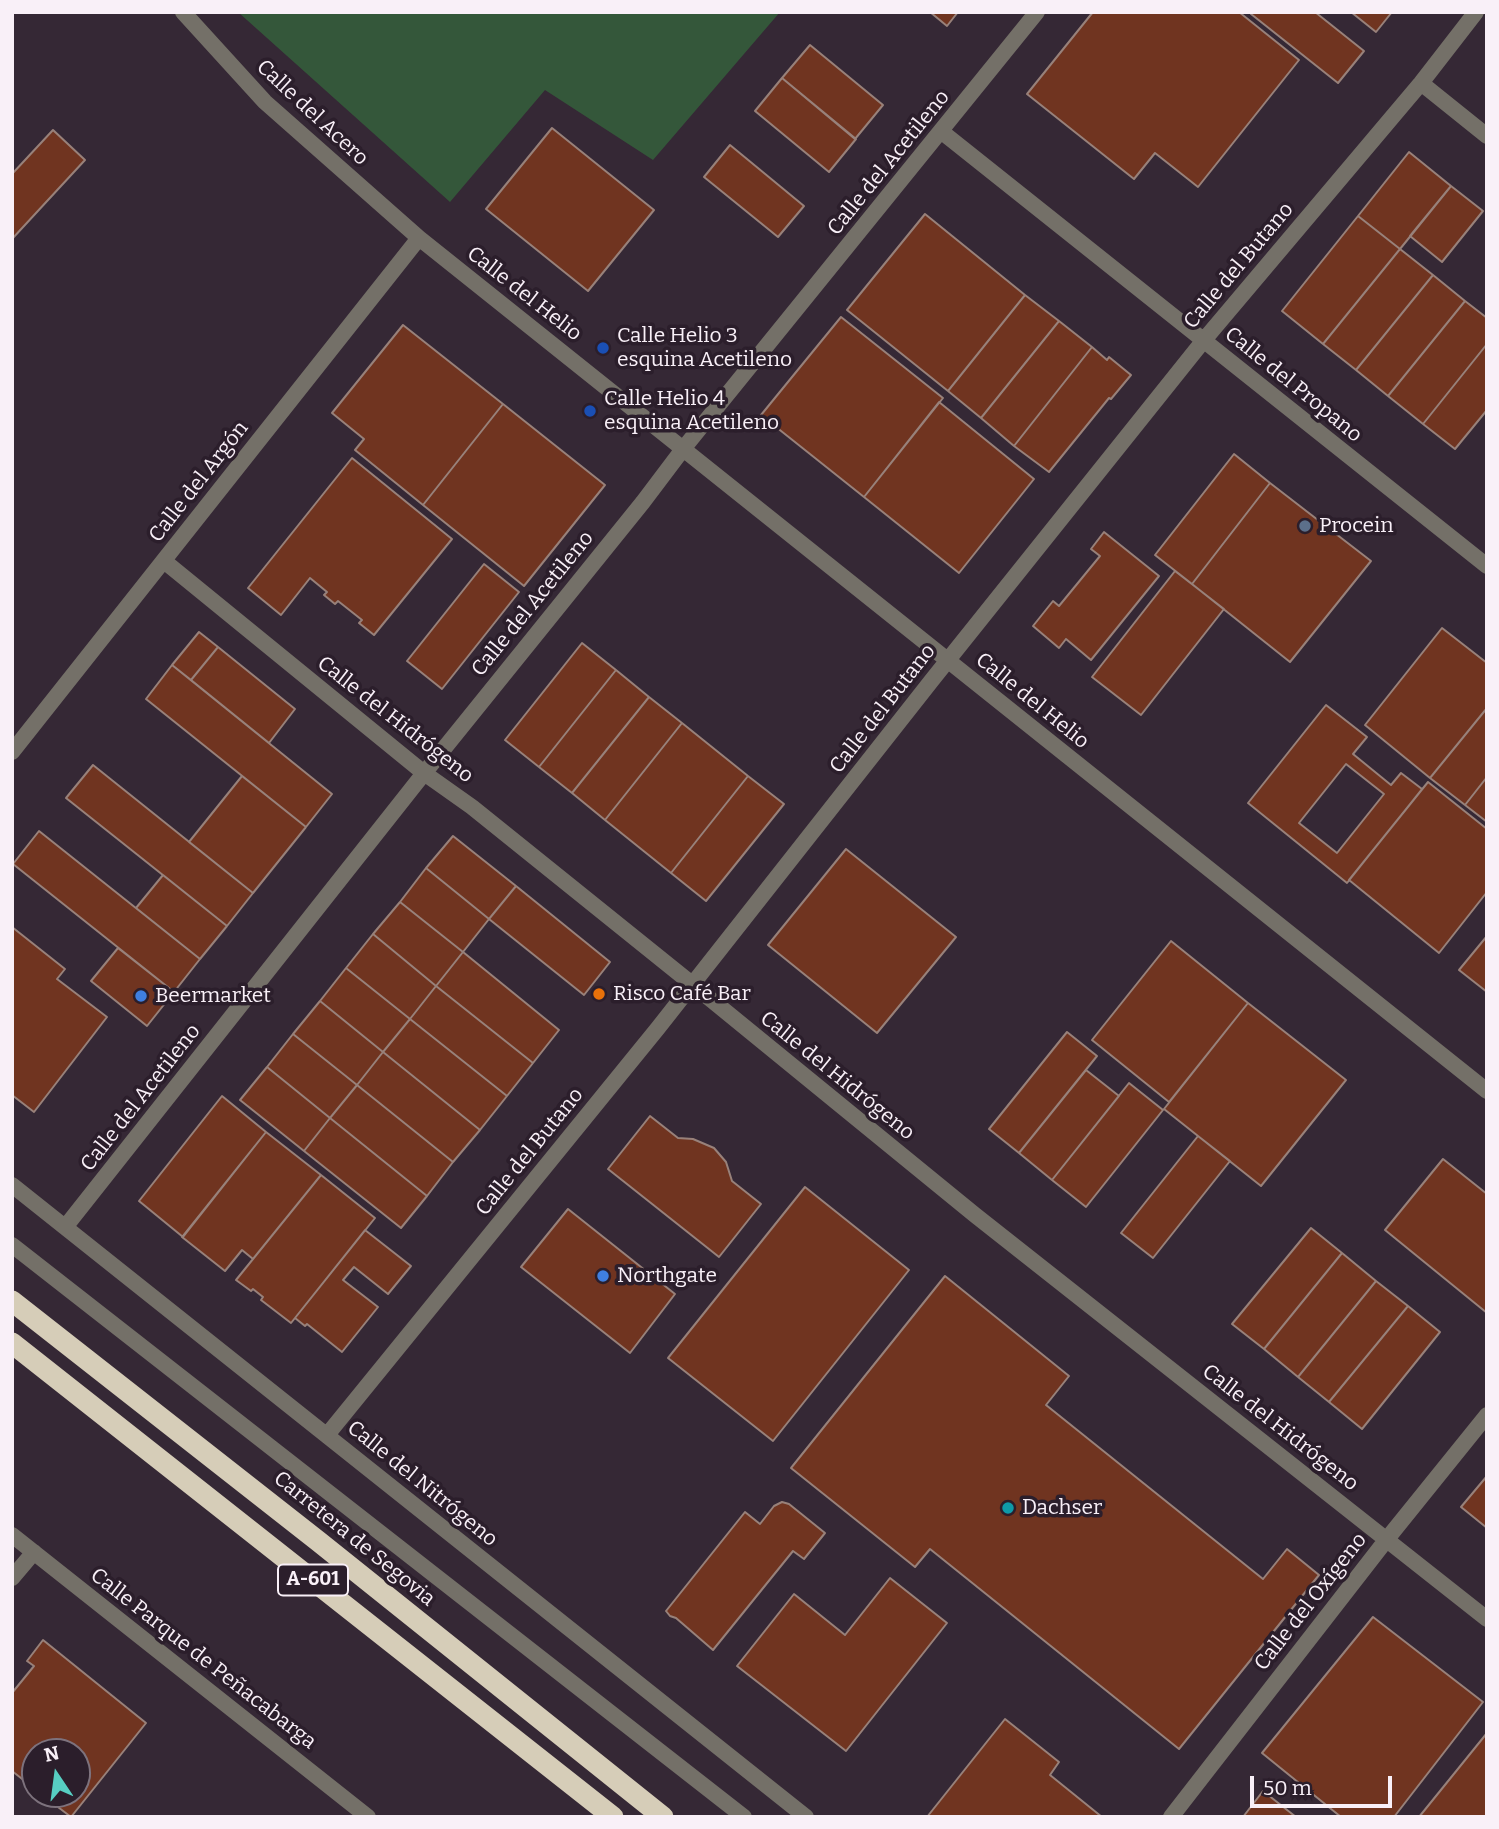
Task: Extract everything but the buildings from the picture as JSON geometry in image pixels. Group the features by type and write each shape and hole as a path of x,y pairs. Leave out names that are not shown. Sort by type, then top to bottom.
{"highway":[{"name":"Carretera de Segovia","path":"12,1301 663,1817"},
{"name":"A-601","path":"12,1343 613,1817"}],"street":[{"name":"Calle del Acero","path":"183,12 265,102 419,238"},
{"name":"Calle del Acetileno","path":"66,1226 683,449 1037,12"},
{"name":"Calle del Butano","path":"327,1435 649,1039 1204,340 1421,83 1476,12"},
{"path":"1421,83 1487,136"},
{"name":"Calle del Propano","path":"942,132 1487,566"},
{"name":"Calle del Helio","path":"419,238 1487,1091"},
{"name":"Calle del Argón","path":"12,752 419,238"},
{"name":"Calle del Hidrógeno","path":"164,561 424,773 472,807 692,984 975,1215 1487,1619"},
{"name":"Calle del Nitrógeno","path":"12,1185 806,1817"},
{"path":"12,1245 744,1817"},
{"name":"Calle del Oxígeno","path":"1171,1817 1487,1415"},
{"name":"Calle Parque de Peñacabarga","path":"12,1535 368,1817"},
{"path":"12,1578 34,1552"}],"green space":[{"path":"238,12 780,12 653,160 545,90 450,202"}],"place":[{"name":"Calle Helio 3 esquina Acetileno","path":"603,348"},
{"name":"Calle Helio 4 esquina Acetileno","path":"590,411"},
{"name":"Procein","path":"1305,526"},
{"name":"Risco Café Bar","path":"599,994"},
{"name":"Beermarket","path":"141,996"},
{"name":"Northgate","path":"603,1276"},
{"name":"Dachser","path":"1008,1508"}]}
